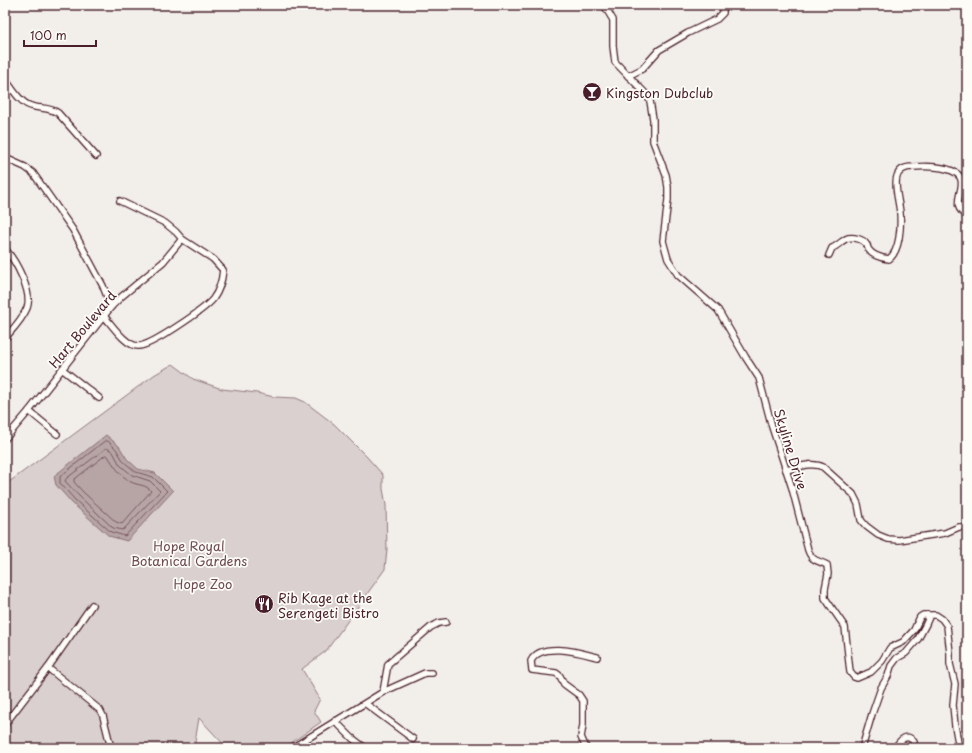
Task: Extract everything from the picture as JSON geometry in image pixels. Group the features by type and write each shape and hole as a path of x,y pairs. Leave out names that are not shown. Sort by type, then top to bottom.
{"street":[{"name":"Skyline Drive","path":"604,5 612,20 615,62 646,94 652,108 653,141 666,175 668,187 663,242 668,259 678,275 718,310 759,378 810,556 816,561 827,566 828,574 825,598 846,627 851,675 857,678 871,672 882,661 890,648 903,642 914,630 920,617 926,615"},
{"path":"628,76 642,69 659,50 688,32 717,19 723,13 723,6 721,5"},
{"path":"5,79 24,102 30,106 54,110 58,113 96,156"},
{"path":"5,158 25,167 33,173 73,230 103,286 111,307"},
{"path":"829,255 832,248 848,238 854,238 862,240 867,244 869,250 876,256 889,259 893,256 898,244 900,214 896,190 898,172 912,166 946,169 956,173 961,179 958,207 967,215"},
{"path":"104,316 127,342 139,347 166,334 213,299 222,282 223,270 213,258 182,239 165,223 120,201"},
{"name":"Hart Boulevard","path":"5,439 111,307 163,262 182,239"},
{"path":"5,249 9,253 23,279 28,296 27,307 21,319 5,338"},
{"path":"62,369 98,398"},
{"path":"29,411 57,434"},
{"path":"786,470 812,464 823,467 852,494 858,504 861,520 866,526 878,535 888,539 899,540 945,533 959,527 967,527"},
{"path":"5,724 48,668 92,605"},
{"path":"862,748 881,688 888,676 891,666 897,658 906,653 918,638 929,617 926,615 936,615 942,619 946,626 950,664 955,684 953,705 959,748"},
{"path":"383,692 388,664 431,627 439,623 446,622"},
{"path":"586,748 581,737 584,708 583,701 579,695 564,684 560,676 556,673 532,670 531,661 536,655 555,649 578,652 597,658"},
{"path":"48,668 100,710 103,716 111,748"},
{"path":"292,748 366,704 383,692 425,674 432,673"},
{"path":"366,704 412,739"},
{"path":"335,722 365,748"},
{"path":"895,748 902,738 907,737 911,738 914,742 913,748"}],"green space":[{"name":"Hope Royal Botanical Gardens","path":"173,364 193,379 222,389 257,393 274,397 296,398 305,402 334,424 383,475 383,489 386,505 387,549 385,569 326,651 302,669 320,699 314,711 321,722 284,748 227,748 199,718 194,748 5,748 5,485 154,375"}],"water":[{"path":"106,435 119,446 127,459 138,469 155,473 173,491 127,541 109,536 72,503 56,485 54,476"}],"place":[{"name":"Kingston Dubclub","path":"592,92"},
{"name":"Rib Kage at the Serengeti Bistro","path":"264,604"}],"park label":[{"name":"Hope Zoo","path":"203,583"}]}
